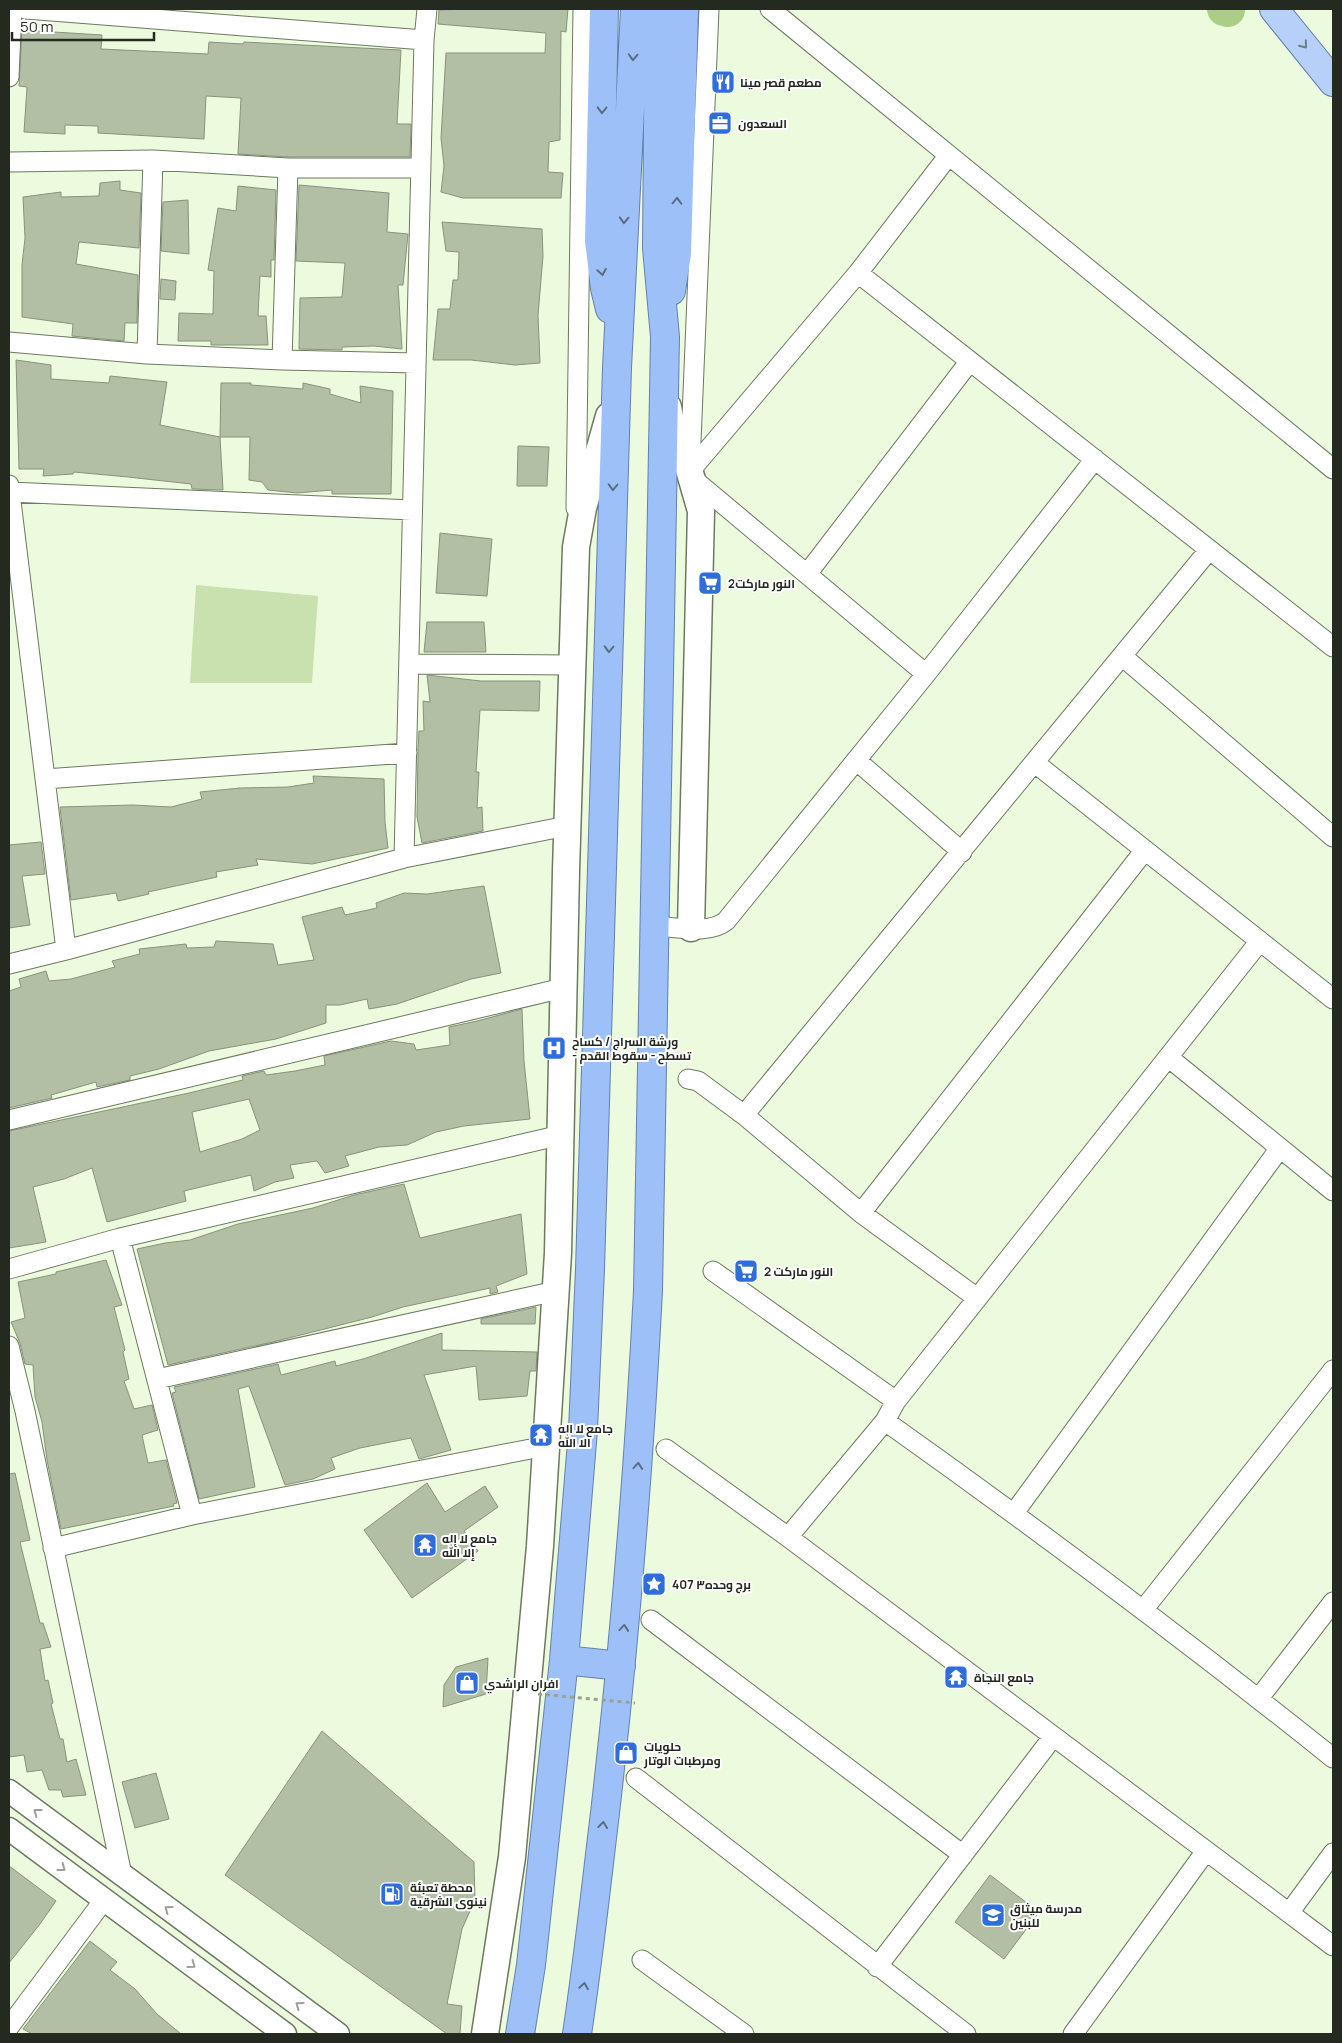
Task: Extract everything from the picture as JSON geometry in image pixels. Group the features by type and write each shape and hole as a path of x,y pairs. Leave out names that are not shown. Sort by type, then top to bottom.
{"highway":[{"path":"604,9 599,241 605,288 618,334"},
{"path":"520,2034 531,1965 564,1660 583,1430 590,1269 618,334 635,9"},
{"path":"659,9 657,248 665,337"},
{"path":"577,2034 621,1666 641,1432 648,1290 664,368 665,337 677,253 684,9"},
{"path":"564,1660 621,1666"}],"main road":[{"path":"1274,9 1333,82"},
{"path":"485,2034 512,1857 540,1546 556,1292 567,826 576,547 583,508 611,409 617,368"},
{"path":"664,368 667,406 673,433 691,474 701,511 691,928"}],"street":[{"path":"9,77 12,9"},
{"path":"26,9 424,40"},
{"path":"404,858 424,40 427,9"},
{"path":"576,547 583,9"},
{"path":"691,474 709,9"},
{"path":"770,9 1333,470"},
{"path":"691,474 858,273 949,155"},
{"path":"9,162 153,160 288,168 421,168"},
{"path":"147,354 153,160"},
{"path":"282,360 288,168"},
{"path":"858,273 1333,647"},
{"path":"9,342 147,354 416,363"},
{"path":"807,574 970,361"},
{"path":"654,926 707,930 726,921 926,674 1095,459"},
{"path":"691,474 926,674"},
{"path":"66,950 9,489 412,510"},
{"path":"744,1115 1209,550"},
{"path":"1122,656 1333,837"},
{"path":"409,664 572,665"},
{"path":"45,779 407,753"},
{"path":"856,760 962,852"},
{"path":"1035,763 1333,999"},
{"path":"9,964 404,858 567,826"},
{"path":"861,1214 1145,850"},
{"path":"788,1537 885,1420 896,1401 1260,940"},
{"path":"9,1120 563,988"},
{"path":"1168,1057 1333,1191"},
{"path":"688,1079 698,1081 744,1115 861,1214 977,1298"},
{"path":"9,1269 120,1238 560,1134"},
{"path":"1014,1513 1280,1148"},
{"path":"120,1238 192,1515"},
{"path":"713,1271 896,1401"},
{"path":"157,1379 556,1292"},
{"path":"9,1346 17,1412 53,1548 122,1875"},
{"path":"1143,1610 1333,1370"},
{"path":"885,1420 1014,1513 1143,1610 1259,1698 1333,1758"},
{"path":"53,1548 192,1515 546,1446"},
{"path":"666,1449 788,1537 1333,1946"},
{"path":"1259,1698 1333,1602"},
{"path":"651,1620 963,1856"},
{"path":"877,1967 1054,1738"},
{"path":"636,1778 877,1967 966,2034"},
{"path":"9,1791 338,2034"},
{"path":"9,1829 286,2034"},
{"path":"1073,2034 1206,1851"},
{"path":"1289,1913 1333,1853"},
{"path":"9,2027 104,1900"},
{"path":"642,1960 744,2034"}],"path":[{"path":"538,1694 635,1703"}],"green space":[{"path":"196,585 318,596 312,683 190,683"}],"building":[{"path":"568,9 566,32 561,31 560,140 549,142 548,172 563,173 561,198 463,198 441,192 444,166 441,138 446,53 545,53 546,33 438,24 439,10"},
{"path":"22,30 102,35 101,49 208,54 209,42 243,44 244,42 401,50 397,124 411,124 410,157 288,157 238,154 241,98 206,96 204,139 98,133 98,126 65,125 65,134 24,132 27,87 19,86"},
{"path":"120,181 120,190 141,193 139,248 79,242 76,264 138,275 137,323 125,323 124,341 72,336 73,324 22,317 22,265 25,238 23,197 61,192 61,197 99,196 100,183"},
{"path":"299,185 389,193 387,232 408,234 403,285 398,285 402,349 374,346 342,347 342,350 299,349 300,298 342,297 345,263 296,261"},
{"path":"238,186 276,190 274,260 271,260 271,277 260,276 258,316 266,316 268,345 211,345 211,341 178,341 179,313 213,314 214,271 208,270 218,208 236,211"},
{"path":"188,200 189,254 161,251 163,202"},
{"path":"442,222 542,229 543,256 538,315 540,363 515,365 471,360 433,360 438,309 450,309 453,280 458,280 459,252 446,251"},
{"path":"161,279 176,281 175,300 160,299"},
{"path":"16,360 51,365 51,379 109,383 110,376 167,382 160,425 220,437 223,490 192,489 191,484 74,472 73,474 43,476 44,469 19,469"},
{"path":"221,383 251,383 251,385 303,389 303,383 330,389 330,394 361,403 360,386 393,391 391,494 332,494 332,490 297,493 268,490 262,482 249,480 250,437 220,437"},
{"path":"518,446 549,447 547,486 517,486"},
{"path":"440,533 492,539 487,596 436,593"},
{"path":"427,622 484,622 486,652 424,652"},
{"path":"427,675 481,681 540,681 539,711 480,710 476,772 479,772 477,808 482,807 483,831 422,843 417,817 418,750 419,731 424,731 423,701 430,702"},
{"path":"313,776 384,779 388,848 312,864 256,859 258,865 216,872 217,877 148,892 149,894 118,901 116,893 71,900 60,807 133,805 171,807 202,799 200,792 240,788 288,787 314,783"},
{"path":"41,842 45,874 22,876 30,925 9,928 9,845"},
{"path":"484,886 501,973 471,979 397,1004 369,1009 367,999 340,1005 326,1005 326,1023 276,1039 209,1051 159,1069 130,1076 130,1080 97,1087 96,1082 51,1095 52,1098 9,1108 9,991 21,987 19,979 46,971 49,981 71,979 115,967 112,961 140,954 139,949 186,944 187,948 214,947 216,941 273,944 278,965 314,960 302,917 342,907 345,915 377,908 376,903 404,893 427,894"},
{"path":"522,1009 524,1061 530,1119 464,1126 436,1132 407,1145 379,1147 345,1156 349,1166 325,1173 317,1161 290,1165 294,1178 275,1182 254,1191 251,1175 184,1191 186,1201 107,1222 92,1168 64,1179 33,1187 46,1242 9,1248 9,1131 189,1093 243,1080 242,1076 264,1071 266,1075 325,1065 324,1056 391,1041 414,1044 416,1050 450,1045 449,1027","holes":["249,1099 260,1130 242,1139 200,1152 192,1112"]},
{"path":"404,1184 420,1238 521,1214 527,1274 496,1286 498,1292 490,1294 490,1288 403,1307 372,1317 273,1342 168,1365 137,1249 190,1240 238,1224 313,1208 354,1195"},
{"path":"106,1260 122,1305 114,1307 125,1350 123,1352 129,1379 124,1381 134,1409 152,1405 158,1430 142,1435 148,1463 166,1460 177,1503 173,1504 174,1506 61,1529 47,1460 42,1422 35,1397 33,1365 25,1364 20,1343 11,1322 25,1318 18,1282"},
{"path":"536,1307 535,1324 481,1324 481,1319"},
{"path":"442,1333 442,1350 537,1352 536,1371 530,1371 527,1396 479,1400 476,1366 424,1375 451,1450 419,1459 411,1438 360,1448 331,1458 335,1469 313,1479 285,1485 249,1386 238,1389 255,1487 199,1499 172,1393 176,1392 174,1387 278,1364 281,1375 335,1361 336,1366"},
{"path":"15,1473 30,1540 20,1542 40,1623 43,1623 51,1647 40,1649 45,1681 48,1680 53,1703 51,1704 60,1739 63,1739 67,1762 76,1759 86,1795 63,1797 61,1790 49,1790 42,1770 27,1772 24,1755 9,1757 9,1474"},
{"path":"427,1483 445,1512 485,1486 498,1507 464,1531 478,1551 412,1598 364,1530"},
{"path":"488,1658 486,1694 443,1707 444,1685 456,1667"},
{"path":"322,1731 474,1862 475,1900 462,1929 447,2004 462,2006 460,2034 447,2034 225,1875"},
{"path":"156,1773 169,1819 135,1828 122,1782"},
{"path":"9,1866 56,1901 9,1963"},
{"path":"990,1875 1039,1912 1004,1959 955,1922"},
{"path":"90,1941 117,1962 110,1970 135,1989 157,2014 181,2034 32,2034 23,2029"}],"waterway":[{"path":"1224,9 1228,10"}],"place":[{"name":"مطعم قصر مينا","path":"723,82"},
{"name":"السعدون","path":"720,123"},
{"name":"النور ماركت2","path":"710,583"},
{"name":"ورشة السراج / كساح - تسطح - سقوط القدم","path":"554,1048"},
{"name":"النور ماركت 2","path":"746,1271"},
{"name":"جامع لا اله الا الله","path":"541,1435"},
{"name":"جامع لا إله إلا الله","path":"425,1545"},
{"name":"برج وحده٣ 407","path":"654,1584"},
{"name":"جامع النجاة","path":"956,1677"},
{"name":"افران الراشدي","path":"467,1683"},
{"name":"حلويات ومرطبات الوتار","path":"626,1753"},
{"name":"محطة تعبئة نينوى الشرقية","path":"392,1894"},
{"name":"مدرسة ميثاق للبنين","path":"993,1915"}]}
